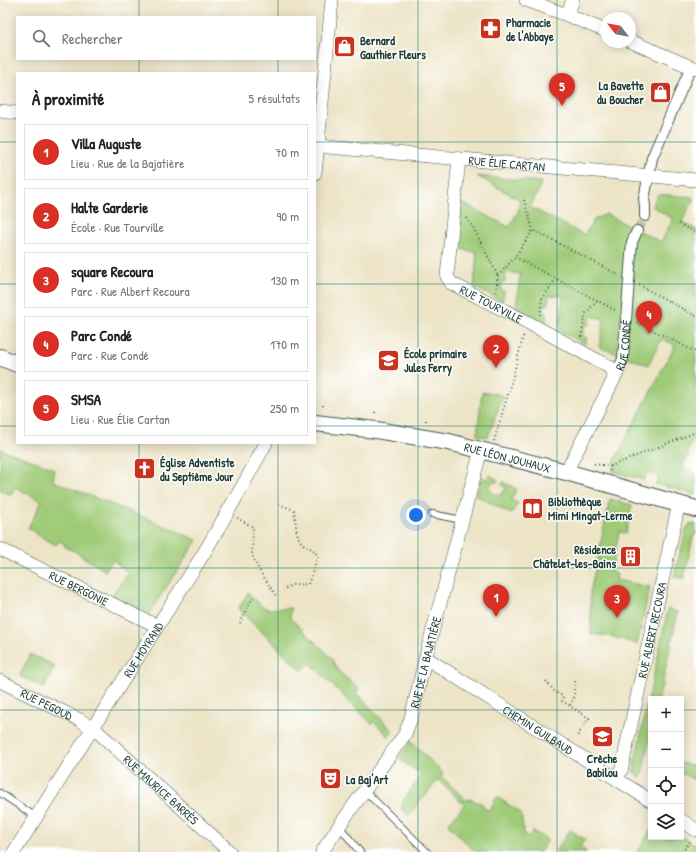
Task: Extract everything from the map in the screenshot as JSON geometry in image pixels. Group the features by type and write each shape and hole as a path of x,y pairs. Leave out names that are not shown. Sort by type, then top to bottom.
{"street":[{"path":"316,158 332,0"},
{"path":"526,0 600,29"},
{"path":"567,15 573,0"},
{"path":"636,43 693,67 652,158 644,199 645,216"},
{"path":"0,111 16,113"},
{"name":"RUE ÉLIE CARTAN","path":"317,144 328,147 696,180"},
{"name":"RUE TOURVILLE","path":"459,159 448,276 451,283 533,325 613,369 616,374"},
{"name":"RUE CONDÉ","path":"566,472 623,359 632,242 637,231"},
{"path":"0,357 16,364"},
{"name":"RUE LÉON JOUHAUX","path":"316,423 488,446 566,472 696,508"},
{"name":"RUE MOYRAND","path":"14,852 204,552 265,444"},
{"name":"RUE DE LA BAJATIÈRE","path":"322,852 405,734 411,718 463,520 488,446"},
{"name":"RUE ALBERT RECOURA","path":"616,778 621,770 680,503"},
{"name":"RUE BERGONIE","path":"0,549 157,626"},
{"name":"CHEMIN GUILBAUD","path":"426,658 648,799"},
{"name":"RUE PEGOUD","path":"0,681 92,727"},
{"name":"RUE MAURICE BARRÈS","path":"92,727 104,736 230,852"},
{"path":"684,823 694,835"}],"lane":[{"path":"432,514 463,520"},
{"path":"365,791 427,852"},
{"path":"0,793 36,817"},
{"path":"339,826 360,852"}],"path":[{"path":"524,200 533,230 696,316"},
{"path":"455,204 473,227 498,276 495,306"},
{"path":"679,224 696,232"},
{"path":"498,276 515,258 533,230"},
{"path":"515,258 696,352"},
{"path":"488,446 542,298 556,279"},
{"path":"578,350 586,313 597,301"},
{"path":"590,464 610,466 696,432"},
{"path":"610,466 610,484"},
{"path":"279,504 294,510 298,536 303,544 316,551 318,557 308,584 294,584 287,587 283,591"},
{"path":"227,512 253,528 252,555 259,570 277,597"},
{"path":"240,623 253,598"},
{"path":"570,706 574,698 575,680"},
{"path":"546,681 555,692 563,696 562,701 589,718 573,742"},
{"path":"682,852 694,835"}],"green space":[{"path":"477,176 541,182 538,192 530,207 584,235 594,220 606,214 661,242 673,219 652,206 658,194 692,197 694,201 682,222 696,229 696,435 687,452 689,454 682,467 696,474 696,495 656,484 659,477 646,473 644,480 612,471 615,460 675,345 662,339 648,365 599,347 604,319 591,316 589,325 585,325 583,337 587,338 585,344 559,331 563,296 549,295 548,305 545,304 544,313 547,314 546,323 516,308 520,274 506,272 505,282 502,282 501,290 504,291 503,301 474,287 477,252 459,249 462,203 509,227 518,212 520,200"},
{"path":"482,392 503,396 488,437 477,435"},
{"path":"0,449 48,466 55,470 53,481 197,540 147,617 111,598 116,589 129,573 113,560 105,571 64,546 65,544 59,541 56,545 28,528 42,501 15,487 11,495 0,490"},
{"path":"490,475 498,480 496,483 493,481 489,488 494,494 502,494 506,488 502,485 503,482 517,489 511,500 518,503 511,514 477,496 477,491 482,477 487,479"},
{"path":"610,499 632,505 626,533 619,532 611,572 617,574 616,580 650,587 637,644 610,636 591,634 590,592"},
{"path":"696,524 696,534 693,537 684,579 674,577 686,530 689,525"},
{"path":"248,593 263,607 269,609 291,608 290,618 331,657 337,670 359,689 356,693 393,731 389,737 374,722 372,724 310,663 302,671 238,609"},
{"path":"668,609 678,612 660,696 649,696"},
{"path":"30,654 55,666 44,688 20,676"},
{"path":"648,701 648,747 641,778 634,772 635,760"},
{"path":"411,741 443,773 441,776 467,801 469,799 483,804 482,806 489,811 497,797 521,813 524,834 529,837 533,831 548,840 540,852 477,852 472,849 448,824 464,805 438,780 409,815 401,809 404,800 421,774 402,761 400,757"},
{"path":"684,764 696,765 696,778 694,780 684,775"},
{"path":"570,830 577,834 576,836 585,839 580,847 587,852 555,852"},
{"path":"648,835 648,840 684,840 684,838 696,845 696,852 637,852"}],"tunnel":[{"path":"637,231 645,216"}],"place":[{"name":"Pharmacie de l'Abbaye","path":"491,29"},
{"name":"Bernard Gauthier Fleurs","path":"344,47"},
{"name":"La Bavette du Boucher","path":"660,92"},
{"name":"SMSA","path":"562,106"},
{"name":"Parc Condé","path":"649,334"},
{"name":"École primaire Jules Ferry","path":"389,360"},
{"name":"Halte Garderie","path":"496,368"},
{"name":"Église Adventiste du Septième Jour","path":"145,469"},
{"name":"Bibliothèque Mimi Mingat-Lerme","path":"533,508"},
{"name":"Résidence Châtelet-les-Bains","path":"631,556"},
{"name":"Villa Auguste","path":"496,617"},
{"name":"square Recoura","path":"617,618"},
{"name":"Crèche Babilou","path":"602,737"},
{"name":"La Baj'Art","path":"331,779"}]}
